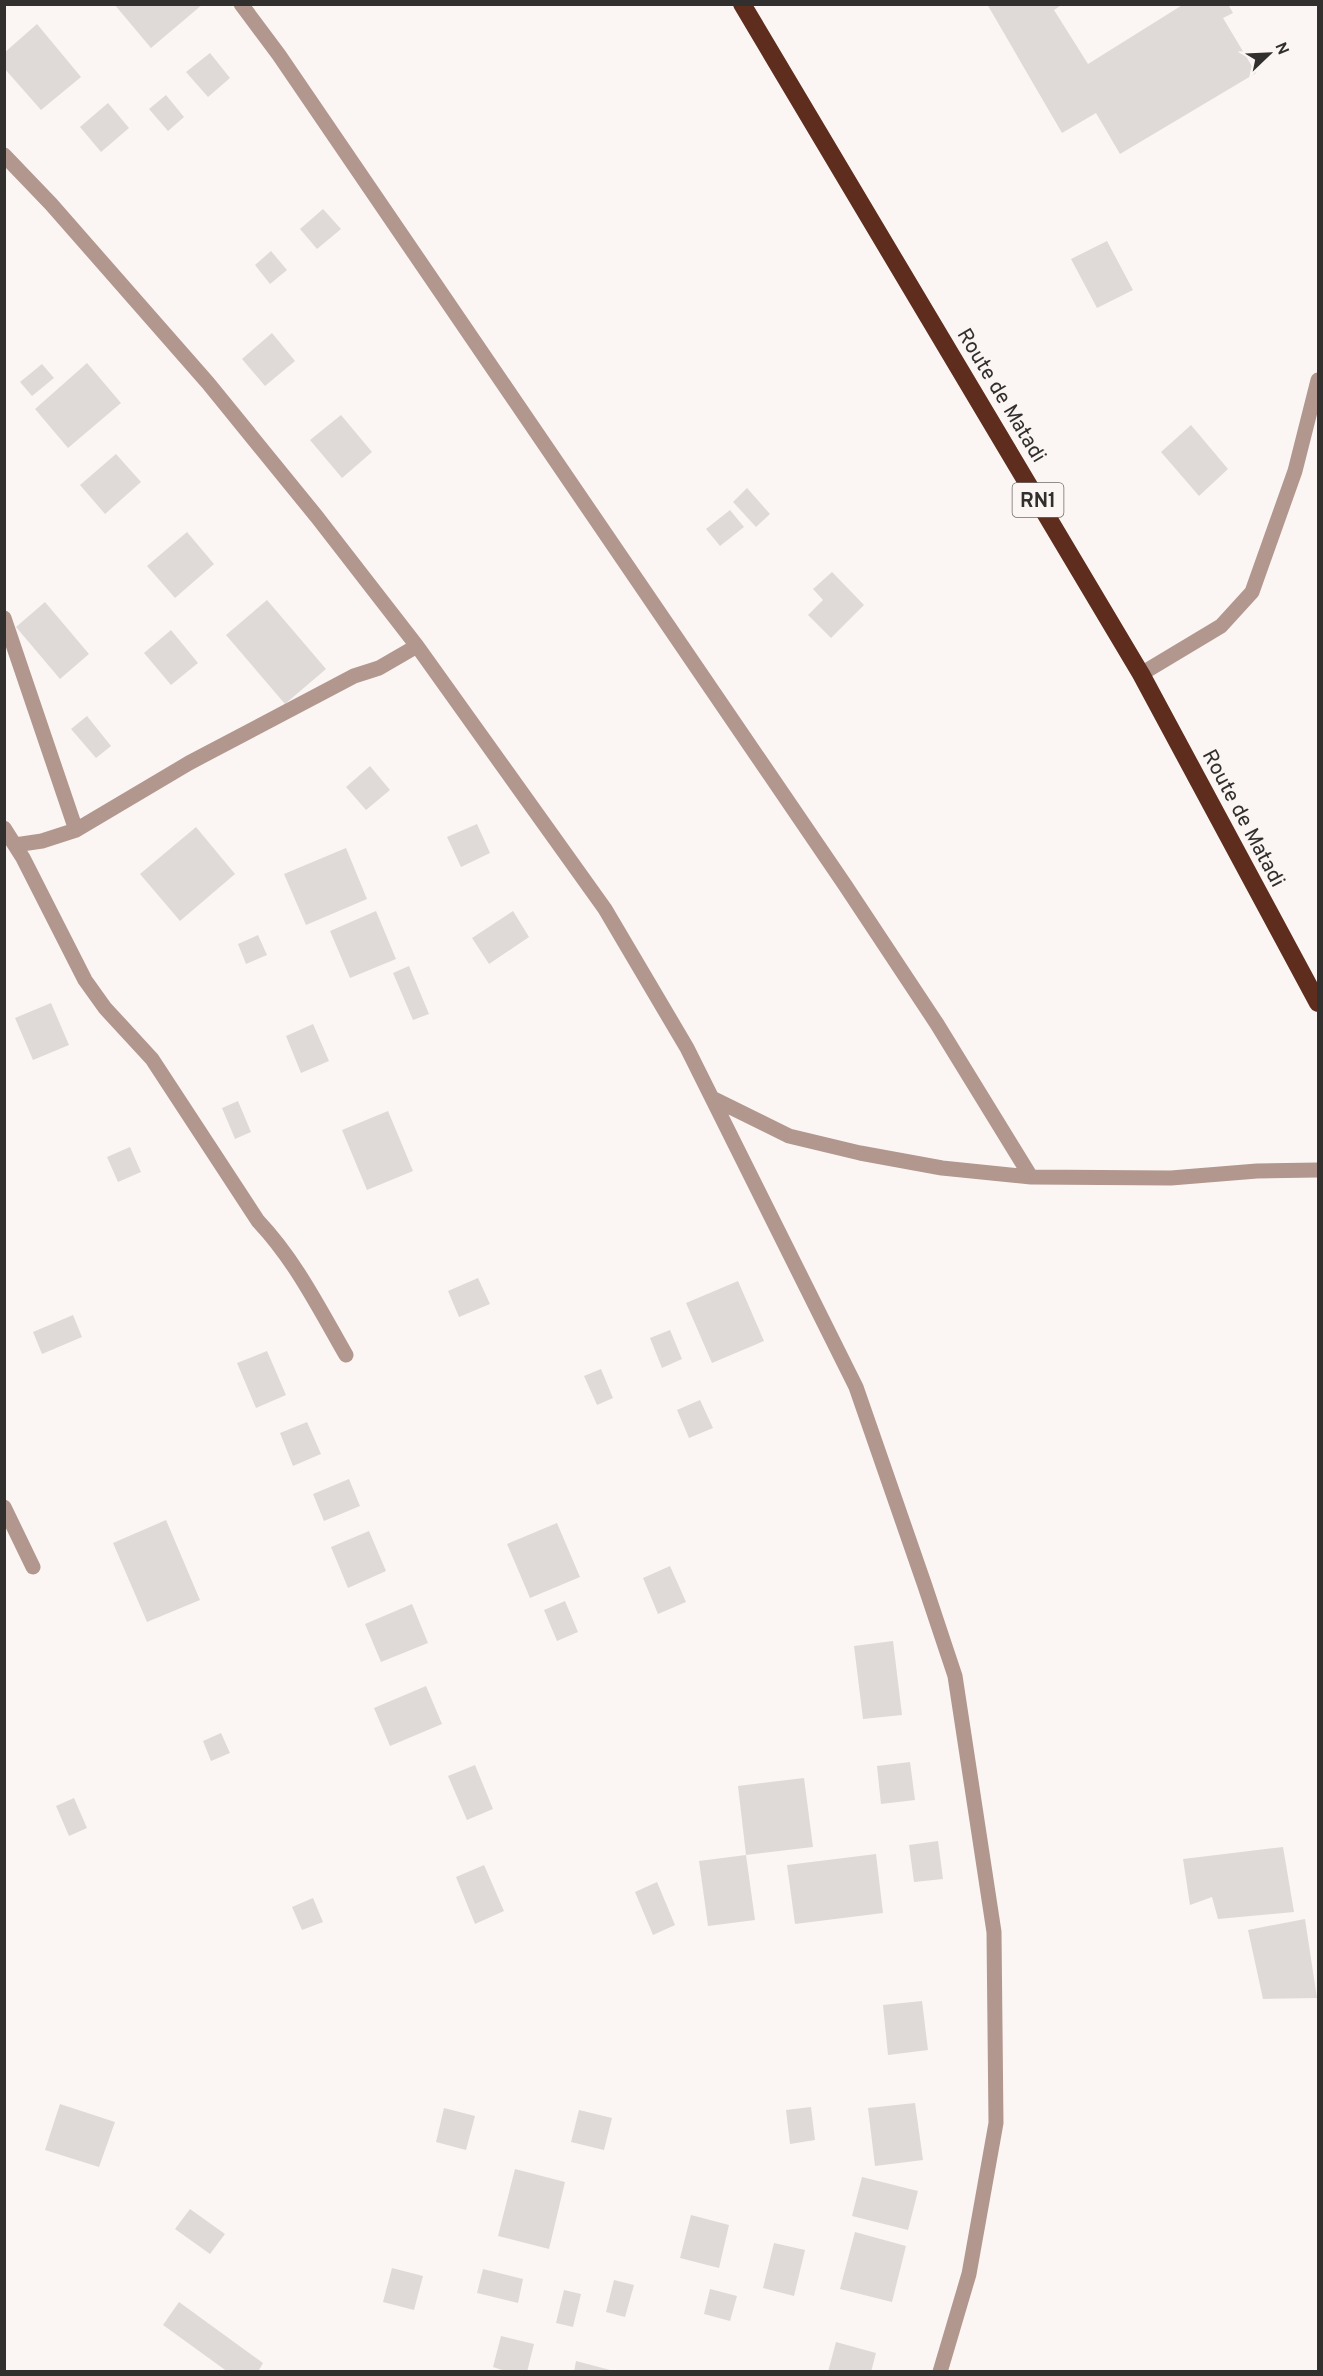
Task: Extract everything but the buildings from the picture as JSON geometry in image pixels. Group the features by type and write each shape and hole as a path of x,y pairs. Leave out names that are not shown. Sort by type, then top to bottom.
{"highway":[{"name":"Route de Matadi","path":"742,4 1141,674 1318,1003"}],"street":[{"path":"241,4 292,75 845,885 937,1024 1031,1177"},
{"path":"4,155 51,204 208,383 317,517 417,646 605,909 687,1048 856,1388 926,1586 955,1676 994,1932 996,2123 969,2274 940,2372"},
{"path":"1141,674 1221,626 1252,592 1295,471 1318,380"},
{"path":"4,618 76,830"},
{"path":"15,845 42,841 76,830 189,763 354,676 378,668 417,646"},
{"path":"4,828 85,980 105,1008 152,1059 258,1221 277,1241 295,1267 346,1355"},
{"path":"712,1098 789,1136 860,1153 942,1168 1031,1177 1171,1178 1257,1171 1318,1170"},
{"path":"4,1507 33,1567"}]}
